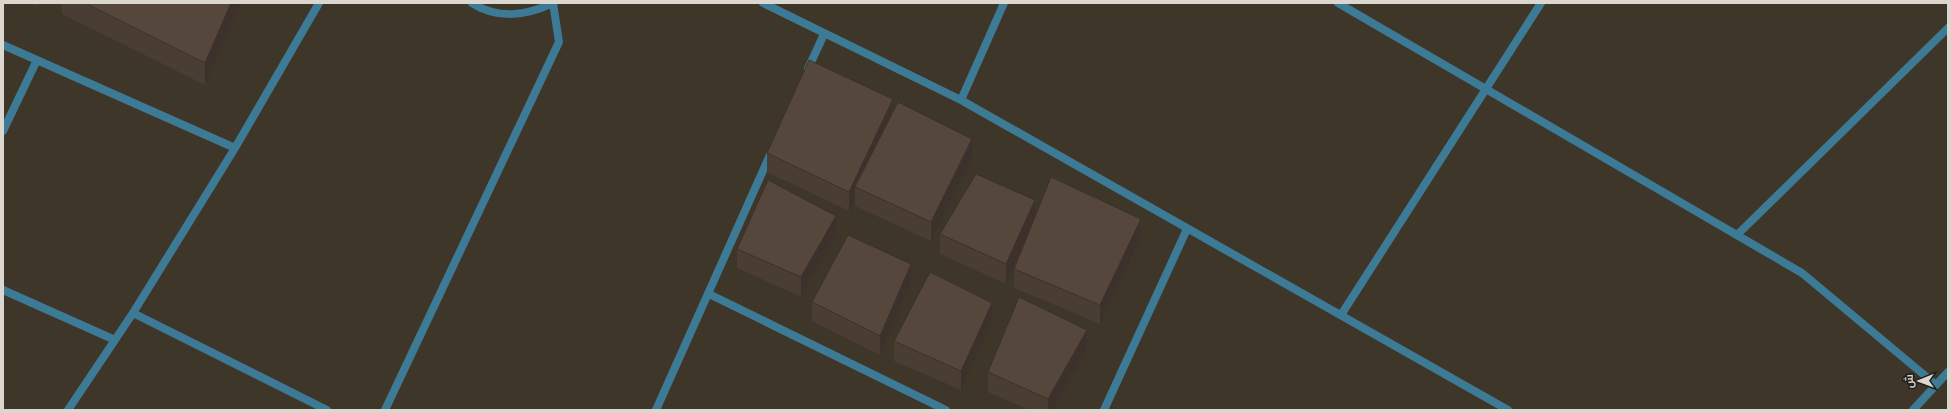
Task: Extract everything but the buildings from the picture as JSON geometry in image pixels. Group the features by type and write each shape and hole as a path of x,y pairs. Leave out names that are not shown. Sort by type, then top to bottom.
{"street":[{"path":"68,410 133,313 235,148 319,3"},
{"path":"385,410 559,42 553,3 531,13 506,15 482,9 472,3"},
{"path":"762,3 961,100 1508,410"},
{"path":"961,100 1004,3"},
{"path":"1338,3 1802,273 1934,384"},
{"path":"1341,316 1541,3"},
{"path":"1737,235 1948,28"},
{"path":"805,77 824,34"},
{"path":"3,45 235,148"},
{"path":"3,131 37,60"},
{"path":"656,410 773,149"},
{"path":"1104,410 1188,229"},
{"path":"3,290 115,340"},
{"path":"709,294 946,410"},
{"path":"133,313 327,410"},
{"path":"1913,410 1934,384 1948,372"}]}
